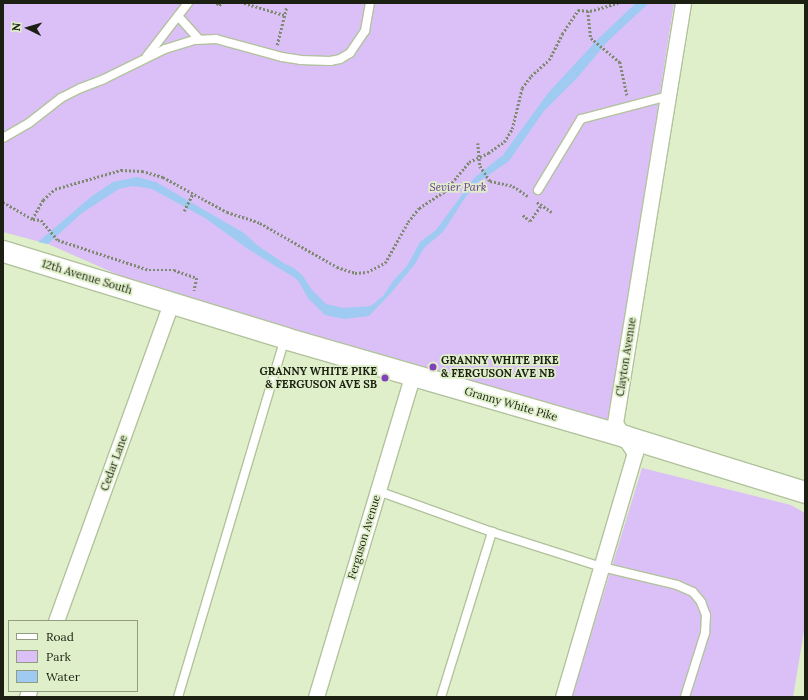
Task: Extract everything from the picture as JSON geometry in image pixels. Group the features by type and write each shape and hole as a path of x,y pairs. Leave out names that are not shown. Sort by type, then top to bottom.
{"main road":[{"name":"12th Avenue South","path":"3,251 171,304"},
{"name":"Granny White Pike","path":"171,304 412,376 624,436 805,492"}],"street":[{"name":"Clayton Avenue","path":"563,697 636,453 615,422 683,3"},
{"name":"Cedar Lane","path":"56,620 171,304"},
{"name":"Ferguson Avenue","path":"316,697 412,376"}],"lane":[{"path":"146,58 188,3"},
{"path":"3,138 29,123 61,98 146,58 181,44 199,39 216,39 275,55 300,60 330,61 350,53 365,31 370,3"},
{"path":"178,16 199,39"},
{"path":"538,190 581,120 668,96"},
{"path":"178,697 285,338"},
{"path":"378,491 492,532 602,567 677,585 693,592 701,602 706,615 705,633 685,697"},
{"path":"443,697 492,532"}],"path":[{"path":"217,3 219,5 222,3"},
{"path":"244,3 284,15"},
{"path":"32,219 47,195 55,189 121,170 136,170 156,174 227,212 260,223 337,267 360,273 375,269 385,264 416,211 424,204 444,192 469,162 488,153 504,142 512,129 519,97 526,82 549,60 562,34 578,10 588,10 618,3"},
{"path":"275,55 286,8"},
{"path":"588,10 591,38 620,62 629,106"},
{"path":"478,142 480,166 490,181 513,186 530,197"},
{"path":"184,211 193,193"},
{"path":"536,201 552,212"},
{"path":"3,202 32,219 41,220 58,240 149,270 174,270 197,278 193,295"},
{"path":"523,215 530,221 541,205"}],"green space":[{"name":"Sevier Park","path":"3,3 674,3 609,422 148,288 48,244 3,232"},
{"path":"642,468 791,505 805,513 805,625 793,697 572,697"}],"water":[{"path":"636,3 649,3 607,42 578,77 544,111 509,161 477,183 467,195 443,232 424,248 415,264 391,293 369,316 344,319 325,315 308,298 295,278 248,249 205,218 152,189 132,186 119,189 82,213 48,244 38,242 92,196 113,182 137,177 156,182 244,233 257,245 285,264 294,268 303,276 312,290 326,304 343,308 371,306 383,296 393,281 407,266 420,242 436,230 475,177 503,155 548,93 599,38"}],"place":[{"name":"GRANNY WHITE PIKE & FERGUSON AVE NB","path":"433,367"},
{"name":"GRANNY WHITE PIKE & FERGUSON AVE SB","path":"385,378"}]}
